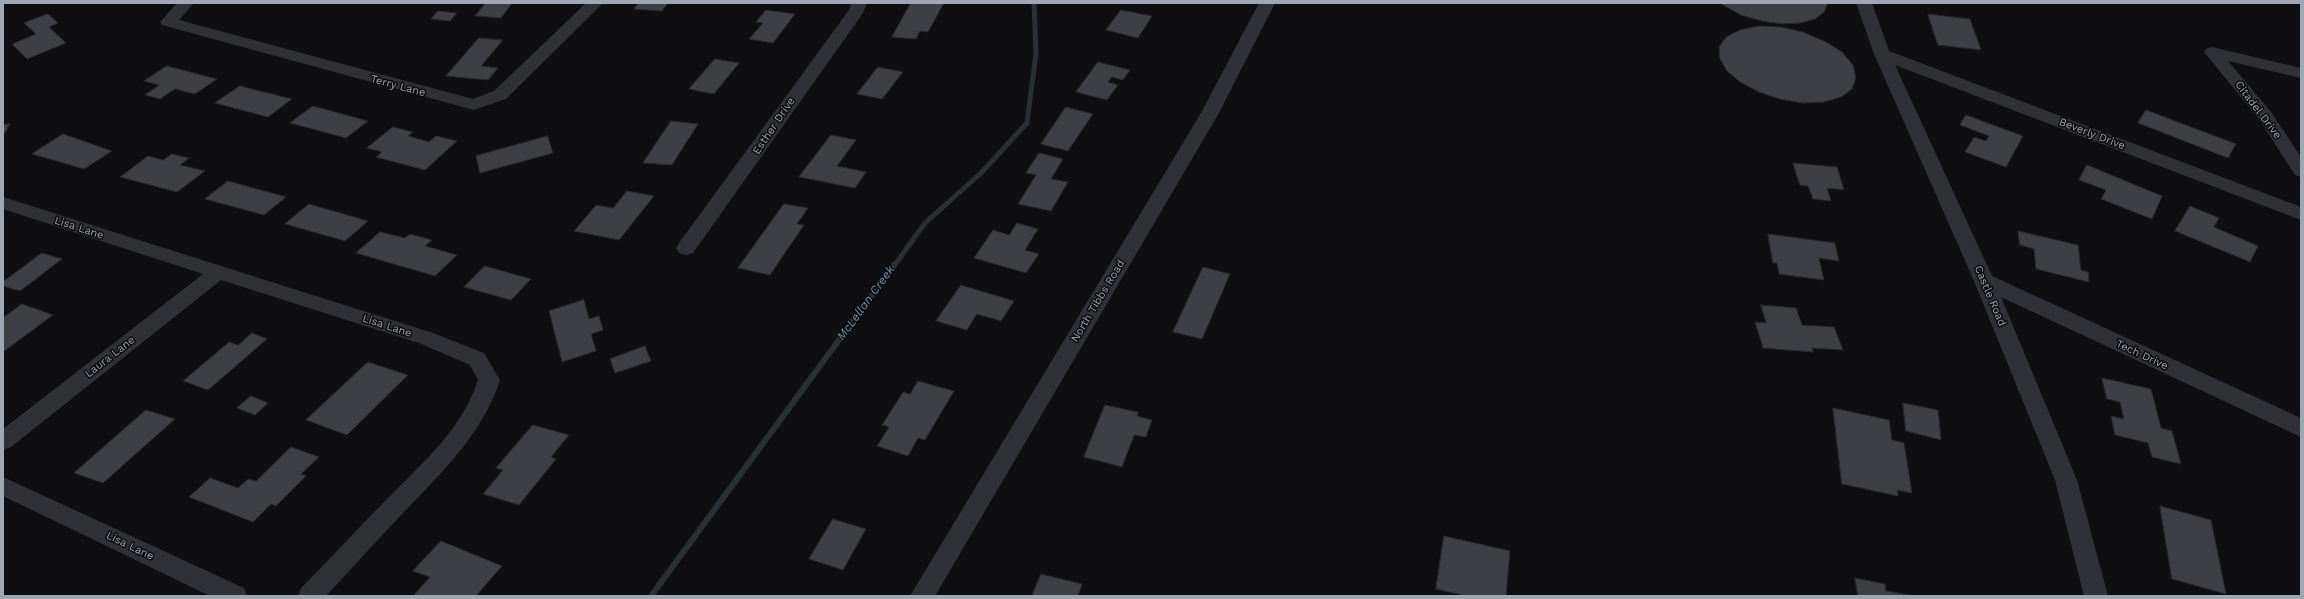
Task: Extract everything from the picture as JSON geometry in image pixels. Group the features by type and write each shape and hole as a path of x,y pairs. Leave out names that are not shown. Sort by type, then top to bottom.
{"street":[{"name":"Terry Lane","path":"186,3 168,22 474,105 500,95 595,3"},
{"name":"Esther Drive","path":"686,248 749,162 814,65 857,10 859,3"},
{"name":"North Tibbs Road","path":"922,596 1210,113 1267,3"},
{"name":"Castle Road","path":"1864,3 1882,54 1984,281 2066,480 2096,596"},
{"name":"Citadel Drive","path":"2301,73 2212,52 2265,116 2301,171"},
{"name":"Beverly Drive","path":"1882,54 2301,214"},
{"name":"Lisa Lane","path":"3,203 426,338 476,359 490,380 485,398 470,425 430,470 310,596"},
{"name":"Laura Lane","path":"3,441 218,272"},
{"name":"Tech Drive","path":"1984,281 2301,428"},
{"name":"Lisa Lane","path":"3,486 234,596"}],"building":[{"path":"486,3 512,3 501,18 475,16"},
{"path":"639,3 668,3 662,11 634,9"},
{"path":"911,3 944,3 928,32 920,31 916,39 892,37"},
{"path":"1720,3 1828,3 1824,12 1815,19 1800,23 1782,24 1762,21 1741,15"},
{"path":"766,10 795,14 773,43 749,39 763,23 756,22"},
{"path":"1121,10 1152,16 1138,38 1106,30"},
{"path":"438,11 457,13 450,21 431,19"},
{"path":"48,14 58,23 49,27 66,43 27,59 12,44 36,34 24,23"},
{"path":"1928,14 1970,19 1981,50 1938,45"},
{"path":"1759,26 1781,27 1803,32 1824,41 1842,52 1853,65 1856,78 1852,89 1841,97 1824,102 1803,103 1780,99 1759,92 1740,82 1727,71 1720,59 1719,47 1726,37 1740,30"},
{"path":"479,38 503,40 481,66 498,68 488,80 446,76"},
{"path":"715,59 739,63 714,94 689,89"},
{"path":"1098,62 1130,70 1123,80 1112,77 1108,82 1118,85 1107,100 1076,92"},
{"path":"167,66 217,79 195,94 175,89 160,99 145,95 159,85 144,81"},
{"path":"878,67 903,72 882,99 857,94"},
{"path":"240,86 292,99 268,117 215,103"},
{"path":"313,106 368,121 346,138 290,123"},
{"path":"1066,107 1093,114 1068,151 1041,144"},
{"path":"2146,110 2236,144 2228,158 2138,123"},
{"path":"1966,115 2023,136 2006,167 1965,152 1974,137 1986,141 1989,136 1960,125"},
{"path":"671,121 698,124 672,165 643,163"},
{"path":"10,124 3,136 3,125"},
{"path":"393,127 413,132 408,136 429,142 436,136 457,141 425,170 376,157 382,152 367,148"},
{"path":"63,134 112,151 84,169 32,154"},
{"path":"831,135 856,140 837,166 866,172 855,188 799,177"},
{"path":"548,136 553,153 480,173 476,156"},
{"path":"1039,153 1063,159 1051,179 1068,182 1051,211 1018,204 1036,175 1026,173"},
{"path":"172,154 189,158 180,165 205,171 177,192 120,177 148,156 163,160"},
{"path":"1793,163 1837,167 1844,190 1827,188 1831,201 1813,199 1808,186 1800,185"},
{"path":"2087,165 2162,196 2152,219 2101,199 2106,190 2079,180"},
{"path":"228,181 286,197 264,215 205,199"},
{"path":"627,191 654,196 619,240 574,231 596,205 613,208"},
{"path":"309,204 368,221 345,241 285,224"},
{"path":"784,204 808,208 797,224 804,225 770,275 738,268"},
{"path":"2190,206 2219,218 2214,227 2258,246 2250,262 2175,231"},
{"path":"1017,223 1038,229 1025,250 1039,254 1026,273 974,258 993,230 1009,235"},
{"path":"2018,231 2078,245 2081,270 2088,272 2089,282 2036,269 2034,249 2020,245"},
{"path":"380,232 405,238 410,234 432,240 425,246 457,255 435,276 356,253"},
{"path":"1768,234 1835,243 1839,261 1819,258 1824,280 1779,274 1777,263 1773,263"},
{"path":"42,253 62,259 20,291 3,286 3,282"},
{"path":"485,266 531,279 511,300 464,287"},
{"path":"1203,267 1230,274 1202,339 1173,332"},
{"path":"961,285 1014,301 1001,321 977,314 967,330 936,321"},
{"path":"584,300 589,319 599,316 603,330 591,334 596,351 562,362 549,311"},
{"path":"22,304 53,315 3,352 3,318"},
{"path":"1761,305 1796,308 1802,325 1834,327 1843,350 1812,348 1813,352 1763,348 1755,322 1766,323"},
{"path":"252,333 267,339 208,390 183,381 229,342 238,345"},
{"path":"645,346 651,361 615,373 610,359"},
{"path":"368,362 408,375 347,435 306,420"},
{"path":"2102,378 2151,389 2161,428 2172,431 2181,464 2152,457 2148,443 2115,435 2111,416 2124,419 2120,402 2107,399"},
{"path":"918,381 954,391 925,440 918,438 908,456 877,446 889,427 882,425 903,392 910,394"},
{"path":"251,396 268,403 255,415 237,408"},
{"path":"1903,403 1938,410 1941,440 1906,431"},
{"path":"1105,405 1138,412 1137,416 1152,420 1146,437 1134,435 1122,467 1084,457"},
{"path":"1833,408 1889,420 1892,440 1904,443 1912,493 1897,490 1898,496 1842,484"},
{"path":"146,410 175,419 103,483 74,473"},
{"path":"533,425 569,435 551,457 556,459 519,505 483,494 503,470 496,468"},
{"path":"291,447 319,457 301,474 306,476 276,506 271,504 253,522 189,497 210,478 238,488 248,479 256,481"},
{"path":"2160,506 2211,520 2226,594 2172,579"},
{"path":"833,519 866,529 843,570 809,559"},
{"path":"1444,536 1510,551 1506,596 1467,596 1436,589"},
{"path":"441,541 502,566 476,596 413,596 430,577 413,571"},
{"path":"1041,574 1082,584 1078,596 1032,596"},
{"path":"1855,578 1885,584 1886,591 1915,596 1858,596"}],"waterway":[{"name":"McLellan Creek","path":"894,266 925,223 981,173 1027,123 1036,53 1034,3"},
{"name":"McLellan Creek","path":"651,596 894,265"}]}
